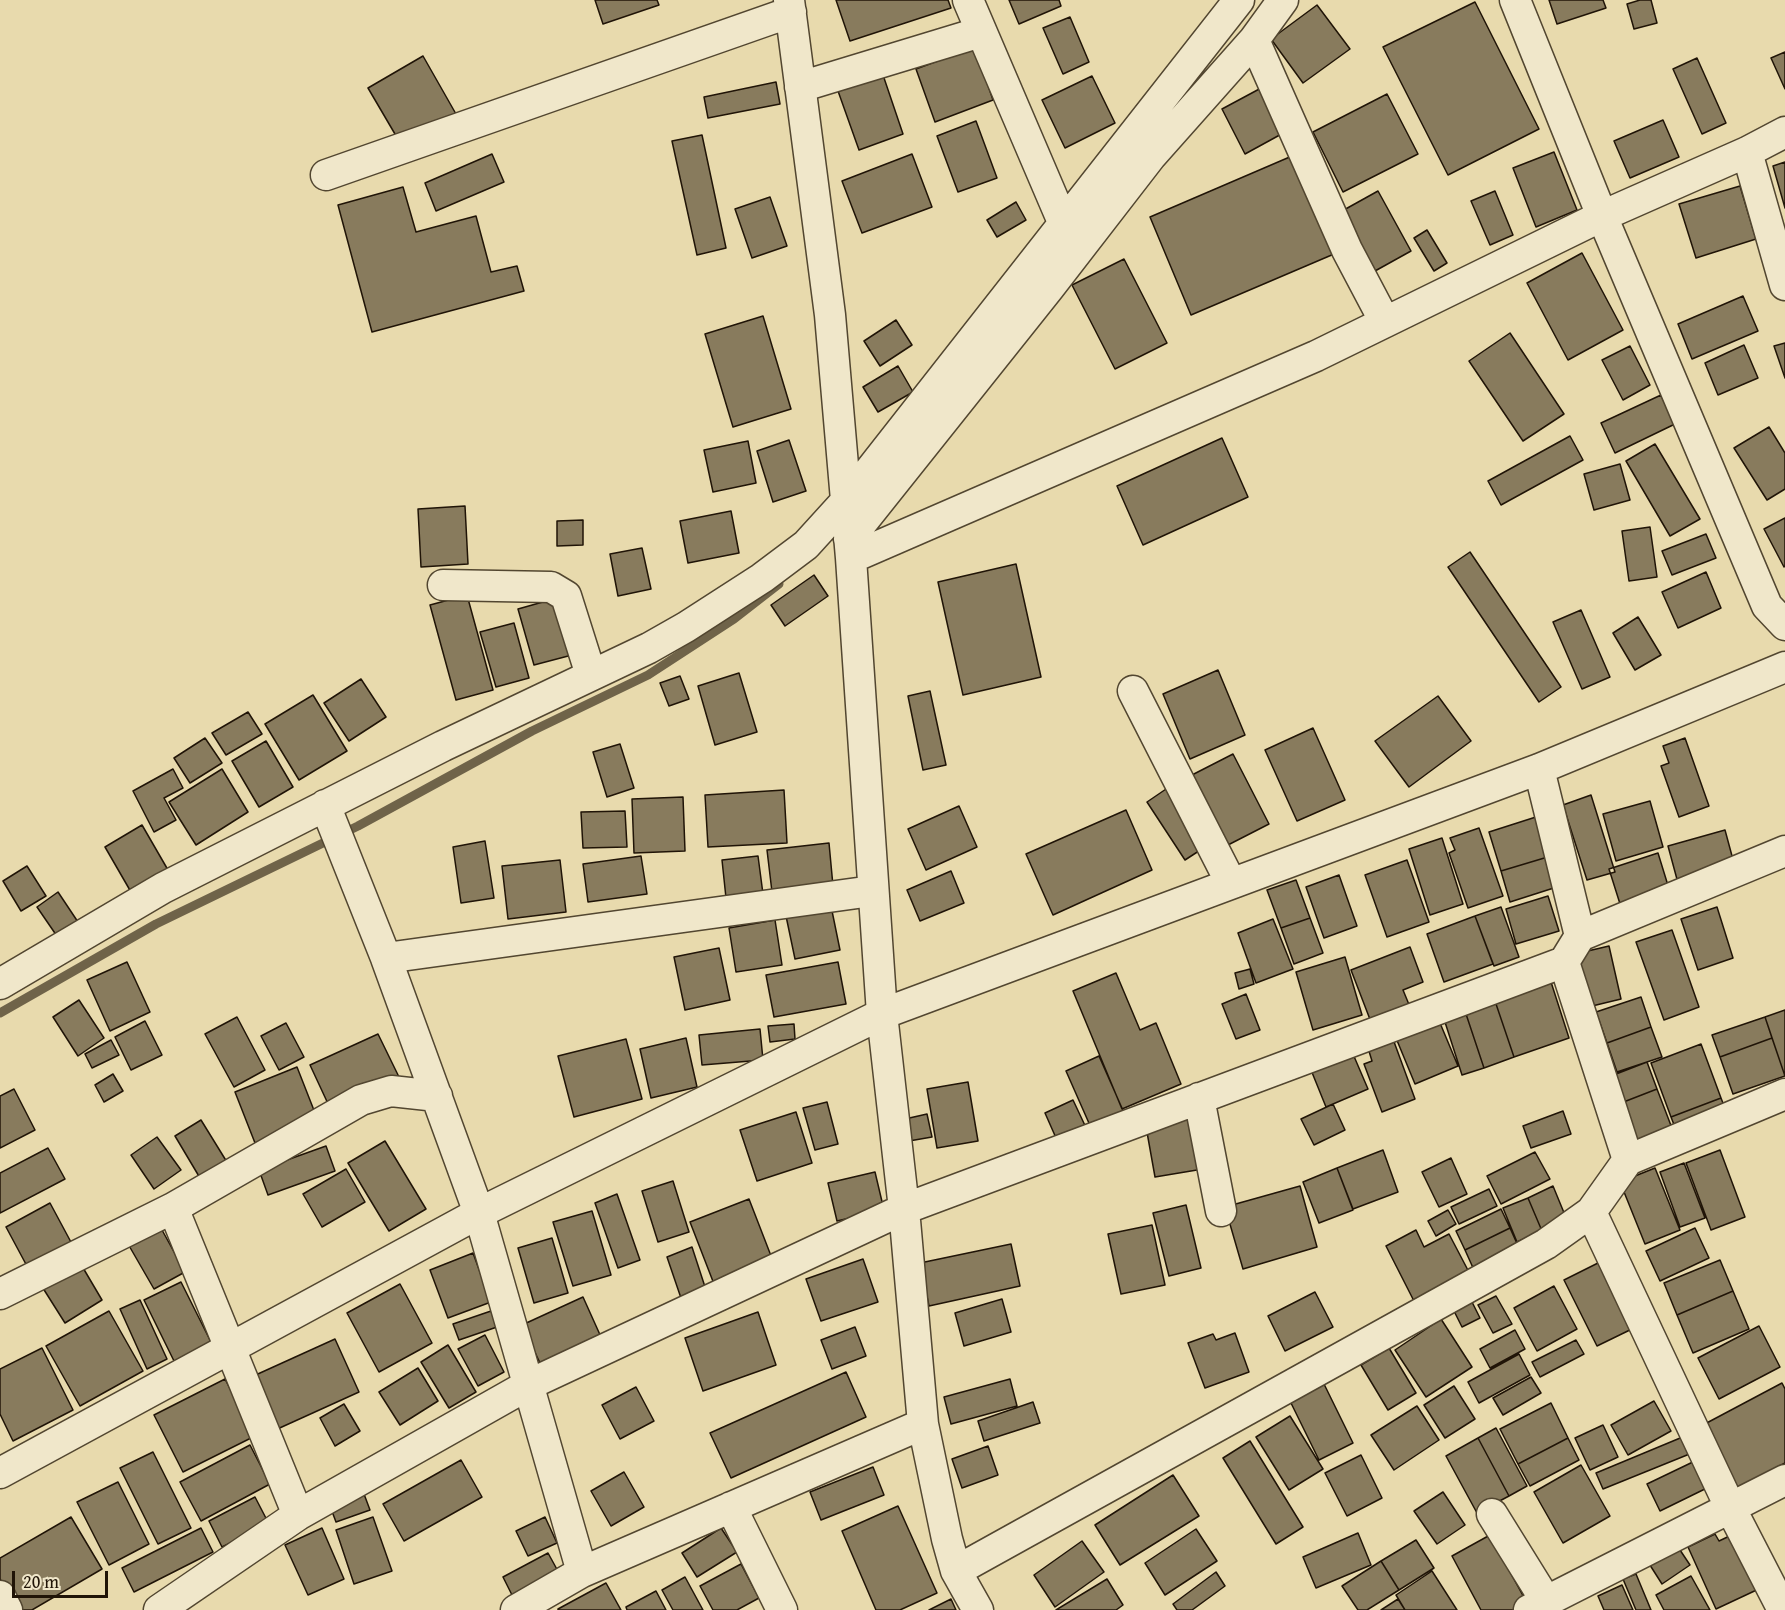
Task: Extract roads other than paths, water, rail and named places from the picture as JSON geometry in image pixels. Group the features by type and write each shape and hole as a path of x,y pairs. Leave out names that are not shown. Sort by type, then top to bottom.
{"street":[{"path":"968,0 1064,222"},
{"path":"848,527 1064,222 1239,0"},
{"path":"848,527 1049,288 1151,156 1254,40 1282,0"},
{"path":"1515,0 1602,216 1767,606 1785,625"},
{"path":"326,175 790,6 830,315 848,527 882,1014 904,1209 923,1424 941,1517 956,1571 978,1610"},
{"path":"800,87 981,32"},
{"path":"1254,40 1347,250 1385,322"},
{"path":"0,984 163,888 328,813 591,675 650,648 762,578 806,545 848,527 1305,361 1602,216 1747,152 1785,132"},
{"path":"1747,152 1785,285"},
{"path":"443,585 551,587 566,597 591,675"},
{"path":"0,1473 479,1213 882,1014 1539,768 1785,668"},
{"path":"1133,692 1231,883"},
{"path":"1539,768 1580,936"},
{"path":"328,813 386,958 479,1213 582,1572"},
{"path":"159,1610 298,1515 528,1385 904,1209 1564,962 1580,936 1785,851"},
{"path":"386,958 872,891"},
{"path":"1564,962 1628,1160"},
{"path":"0,1294 172,1208 361,1100 391,1090 437,1096"},
{"path":"956,1571 1546,1244 1591,1212 1628,1160 1785,1094"},
{"path":"1199,1098 1221,1211"},
{"path":"172,1208 298,1515"},
{"path":"1591,1212 1731,1509 1783,1610"},
{"path":"516,1610 582,1572 923,1424"},
{"path":"1492,1514 1538,1606 1785,1480"},
{"path":"731,1507 782,1610"},
{"path":"0,1596 7,1610"}],"waterway":[{"path":"0,1013 156,924 358,826 532,731 648,675 734,619 779,584"}]}
